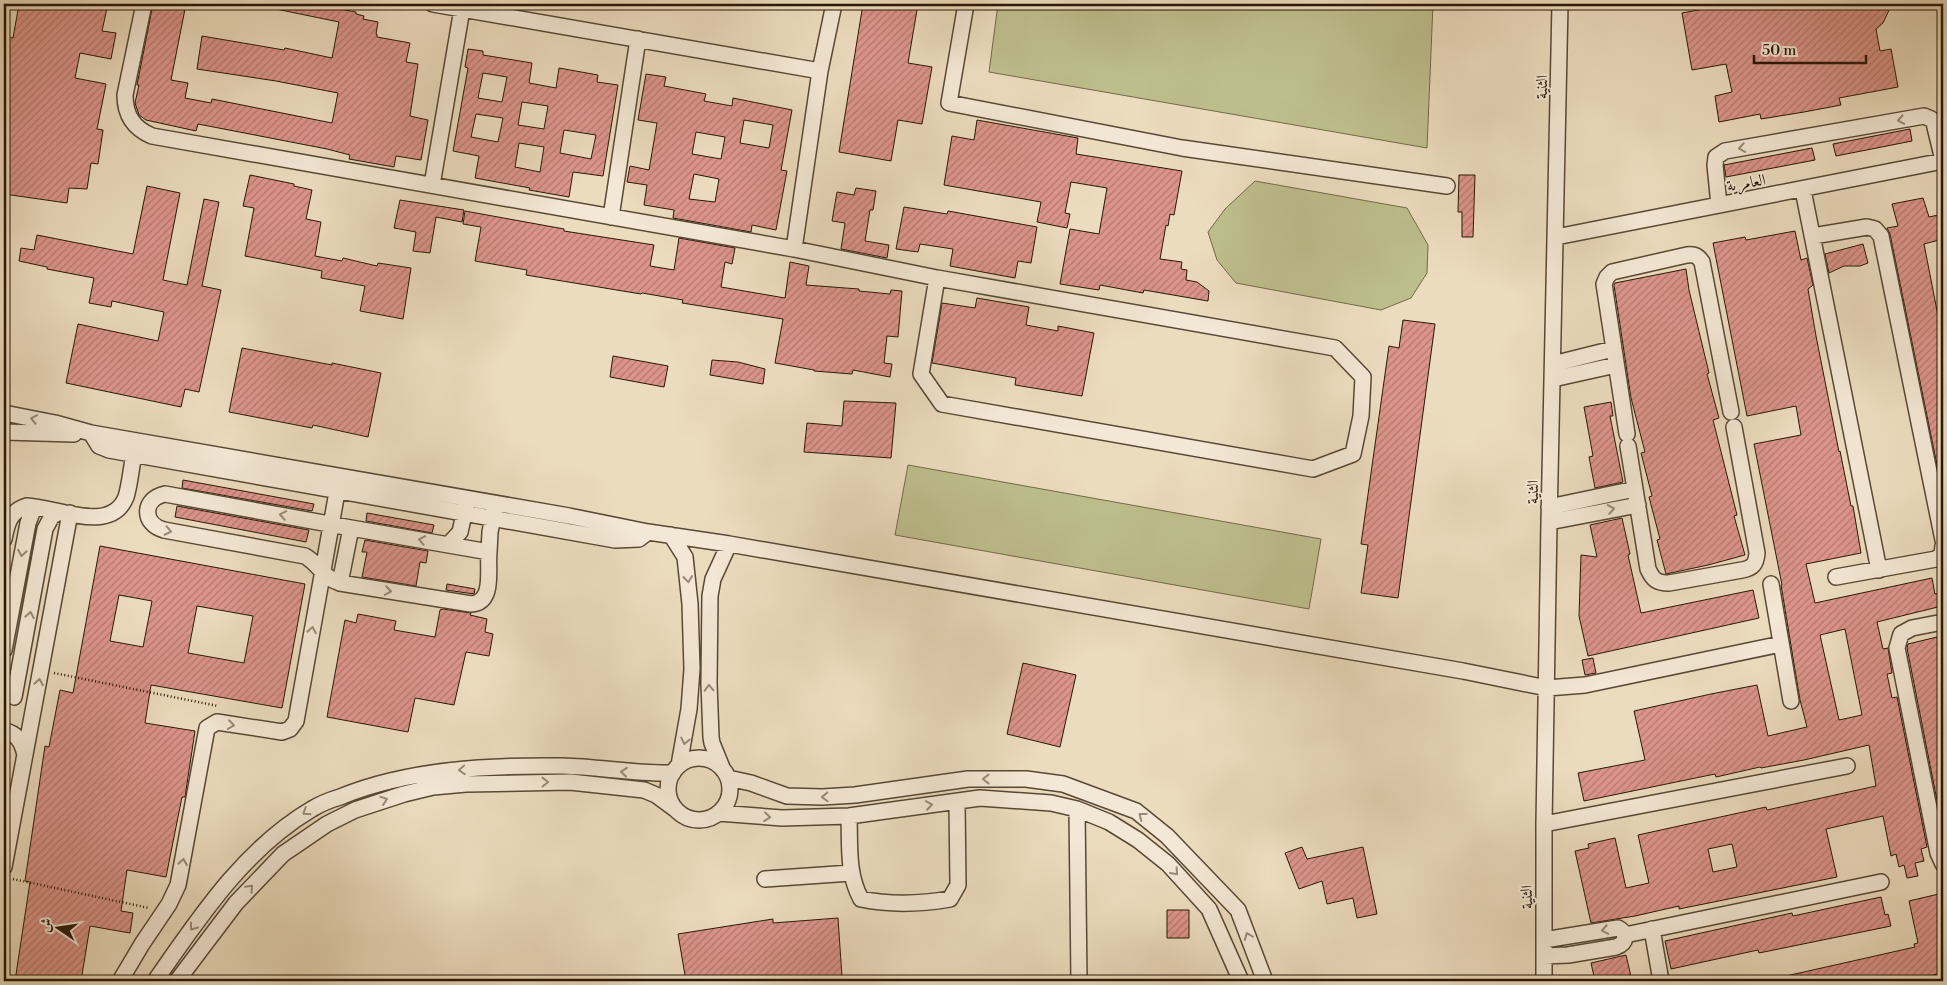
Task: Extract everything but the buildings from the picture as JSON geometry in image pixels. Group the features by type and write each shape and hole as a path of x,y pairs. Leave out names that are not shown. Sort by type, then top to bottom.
{"street":[{"path":"433,4 820,71"},
{"path":"794,249 820,71 834,4"},
{"path":"966,4 949,103 1182,148 1447,186"},
{"name":"الثنية","path":"1544,981 1544,824 1549,515 1560,4"},
{"path":"141,8 125,95 125,107 138,130 152,136 794,249 937,278 1335,348 1363,377 1361,416 1353,454 1313,469 942,404 921,374 937,278"},
{"path":"432,185 462,9"},
{"path":"611,217 638,39"},
{"path":"1719,205 1715,165 1716,157 1725,151 1924,116 1931,119 1934,123 1943,161"},
{"name":"العامرية","path":"1556,237 1943,161"},
{"path":"1802,190 1813,236 1879,570"},
{"path":"1813,236 1867,227 1875,229 1881,236 1943,540"},
{"path":"1731,412 1702,262 1699,257 1693,254 1687,255 1612,272 1604,284 1604,291 1613,350 1648,568 1652,578 1660,583 1670,583 1751,568 1756,562 1757,553 1734,427"},
{"path":"1553,372 1613,350"},
{"path":"1553,372 1616,365"},
{"path":"6,414 55,423 91,433 466,498 648,532 729,544 1463,671 1547,688 1585,684 1781,644"},
{"path":"4,432 91,433"},
{"path":"91,433 95,442 104,449 492,520 623,541 638,539 648,532"},
{"path":"4,539 8,522 14,512 20,508 34,506 96,518 111,514 117,510 126,497 134,455"},
{"path":"1549,515 1636,489"},
{"path":"120,981 178,885 207,728 218,722 282,732 290,729 296,722 337,492"},
{"path":"490,552 164,494 151,501 147,511 150,521 157,528 305,556 318,565 322,572 332,581 475,604 480,602 486,594 490,552 492,520 496,504"},
{"path":"448,545 460,532 466,498"},
{"path":"1549,515 1638,505"},
{"path":"4,650 28,523 34,506"},
{"path":"8,873 25,756 41,670 66,512"},
{"path":"35,702 9,696 45,529 48,520 56,513 66,512"},
{"path":"340,583 351,528"},
{"path":"671,535 685,557 690,604 692,669 689,709 676,769 669,782 670,801 675,809"},
{"path":"177,981 236,903 283,854 327,824 355,810 404,794 433,787 474,784 570,782 644,790 656,795 682,816 691,819 701,820 710,818 718,813 725,806 729,797 730,787 711,737 709,682 710,596 713,579 729,544"},
{"path":"1836,577 1936,559 1942,554 1943,546"},
{"path":"1770,584 1791,701"},
{"path":"1943,622 1912,628 1901,634 1897,648 1938,854 1943,864"},
{"path":"4,730 12,732 22,742 25,756"},
{"path":"155,981 238,870 274,836 314,807 361,789 410,776 516,766 565,766 648,774 676,769 688,760 697,758 716,763 725,774 787,796 822,797 855,795 968,779 1026,779 1063,784 1136,811 1167,836 1238,910 1265,981"},
{"path":"1544,824 1847,766"},
{"path":"718,813 782,818 849,816 989,799 1051,803 1077,809 1116,826 1138,840 1168,864 1209,909 1241,981"},
{"path":"849,816 851,873 854,888 861,899 880,903 934,902 950,899 958,885 957,802"},
{"path":"1077,809 1079,981"},
{"path":"765,878 851,873"},
{"path":"1625,934 1881,882"},
{"path":"1544,940 1618,928 1625,934 1625,940 1622,945 1616,947 1568,955 1544,956"},
{"path":"1652,928 1661,981"}],"path":[{"path":"41,670 227,708"},
{"path":"8,873 164,911"}],"green space":[{"path":"998,4 1433,4 1427,148 989,72"},
{"path":"1255,181 1407,208 1428,245 1427,273 1411,298 1381,310 1236,283 1217,260 1208,232 1225,209"},
{"path":"908,465 1321,539 1309,609 895,535"}]}
